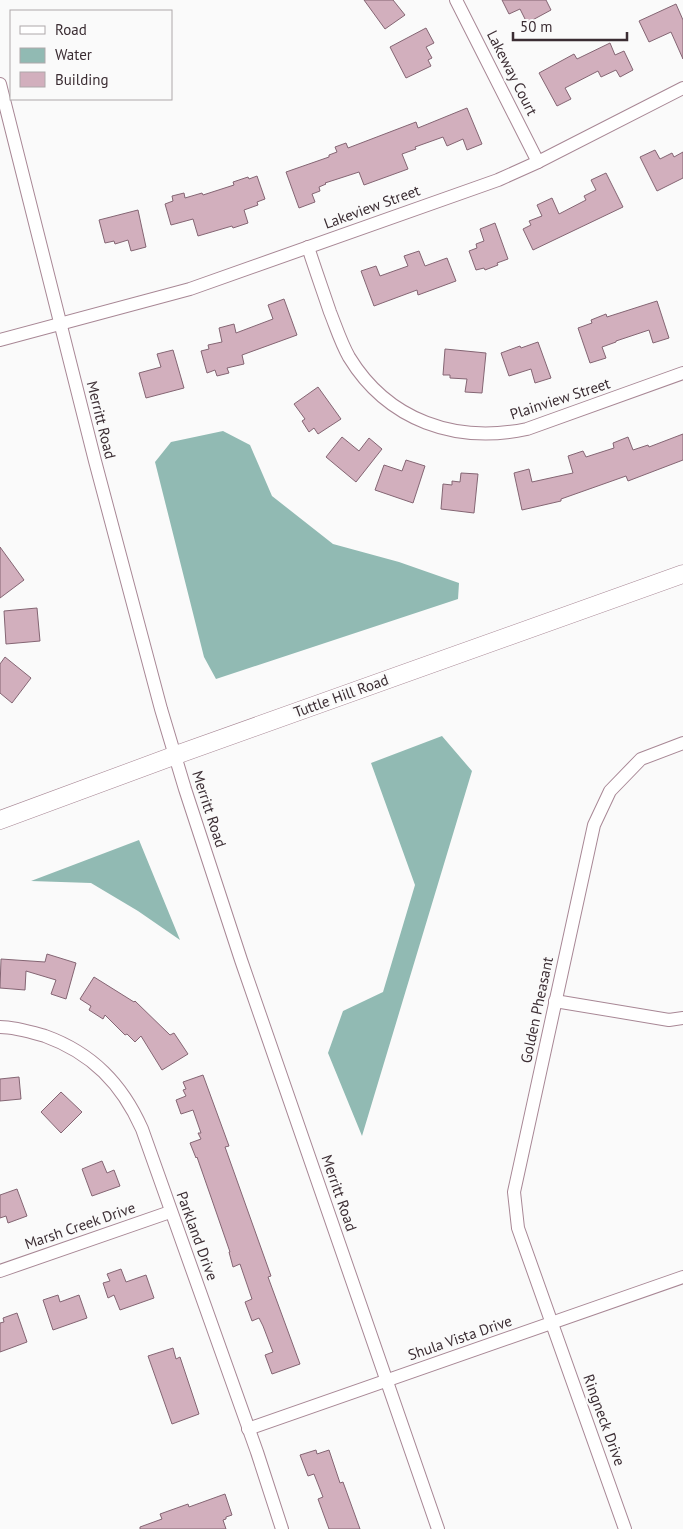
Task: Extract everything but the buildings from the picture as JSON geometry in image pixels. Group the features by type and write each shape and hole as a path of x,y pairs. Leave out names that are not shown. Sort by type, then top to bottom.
{"main road":[{"name":"Tuttle Hill Road","path":"0,820 176,755 683,574"}],"street":[{"name":"Lakeway Court","path":"456,0 538,162"},
{"name":"Merritt Road","path":"0,84 60,324 161,710 241,960 438,1529"},
{"name":"Lakeview Street","path":"0,340 190,289 498,180 538,162 683,88"},
{"name":"Plainview Street","path":"308,248 340,337 357,369 388,401 402,411 431,425 443,429 485,435 513,432 527,429 683,374"},
{"name":"Golden Pheasant","path":"552,1323 518,1228 514,1192 594,825 610,791 641,759 683,743"},
{"path":"555,1001 669,1020 683,1018"},
{"name":"Parkland Drive","path":"0,1027 33,1032 76,1050 92,1061 116,1084 133,1109 142,1129 282,1529"},
{"name":"Marsh Creek Drive","path":"0,1271 170,1212"},
{"name":"Shula Vista Drive","path":"248,1429 683,1276"},
{"name":"Ringneck Drive","path":"552,1323 625,1529"}],"water":[{"path":"223,431 250,445 272,496 333,544 399,562 459,583 458,599 216,679 204,657 155,462 171,442"},
{"path":"442,736 472,771 362,1136 328,1053 343,1011 383,992 415,885 371,763"},
{"path":"139,840 180,940 138,911 91,883 31,881"}]}
